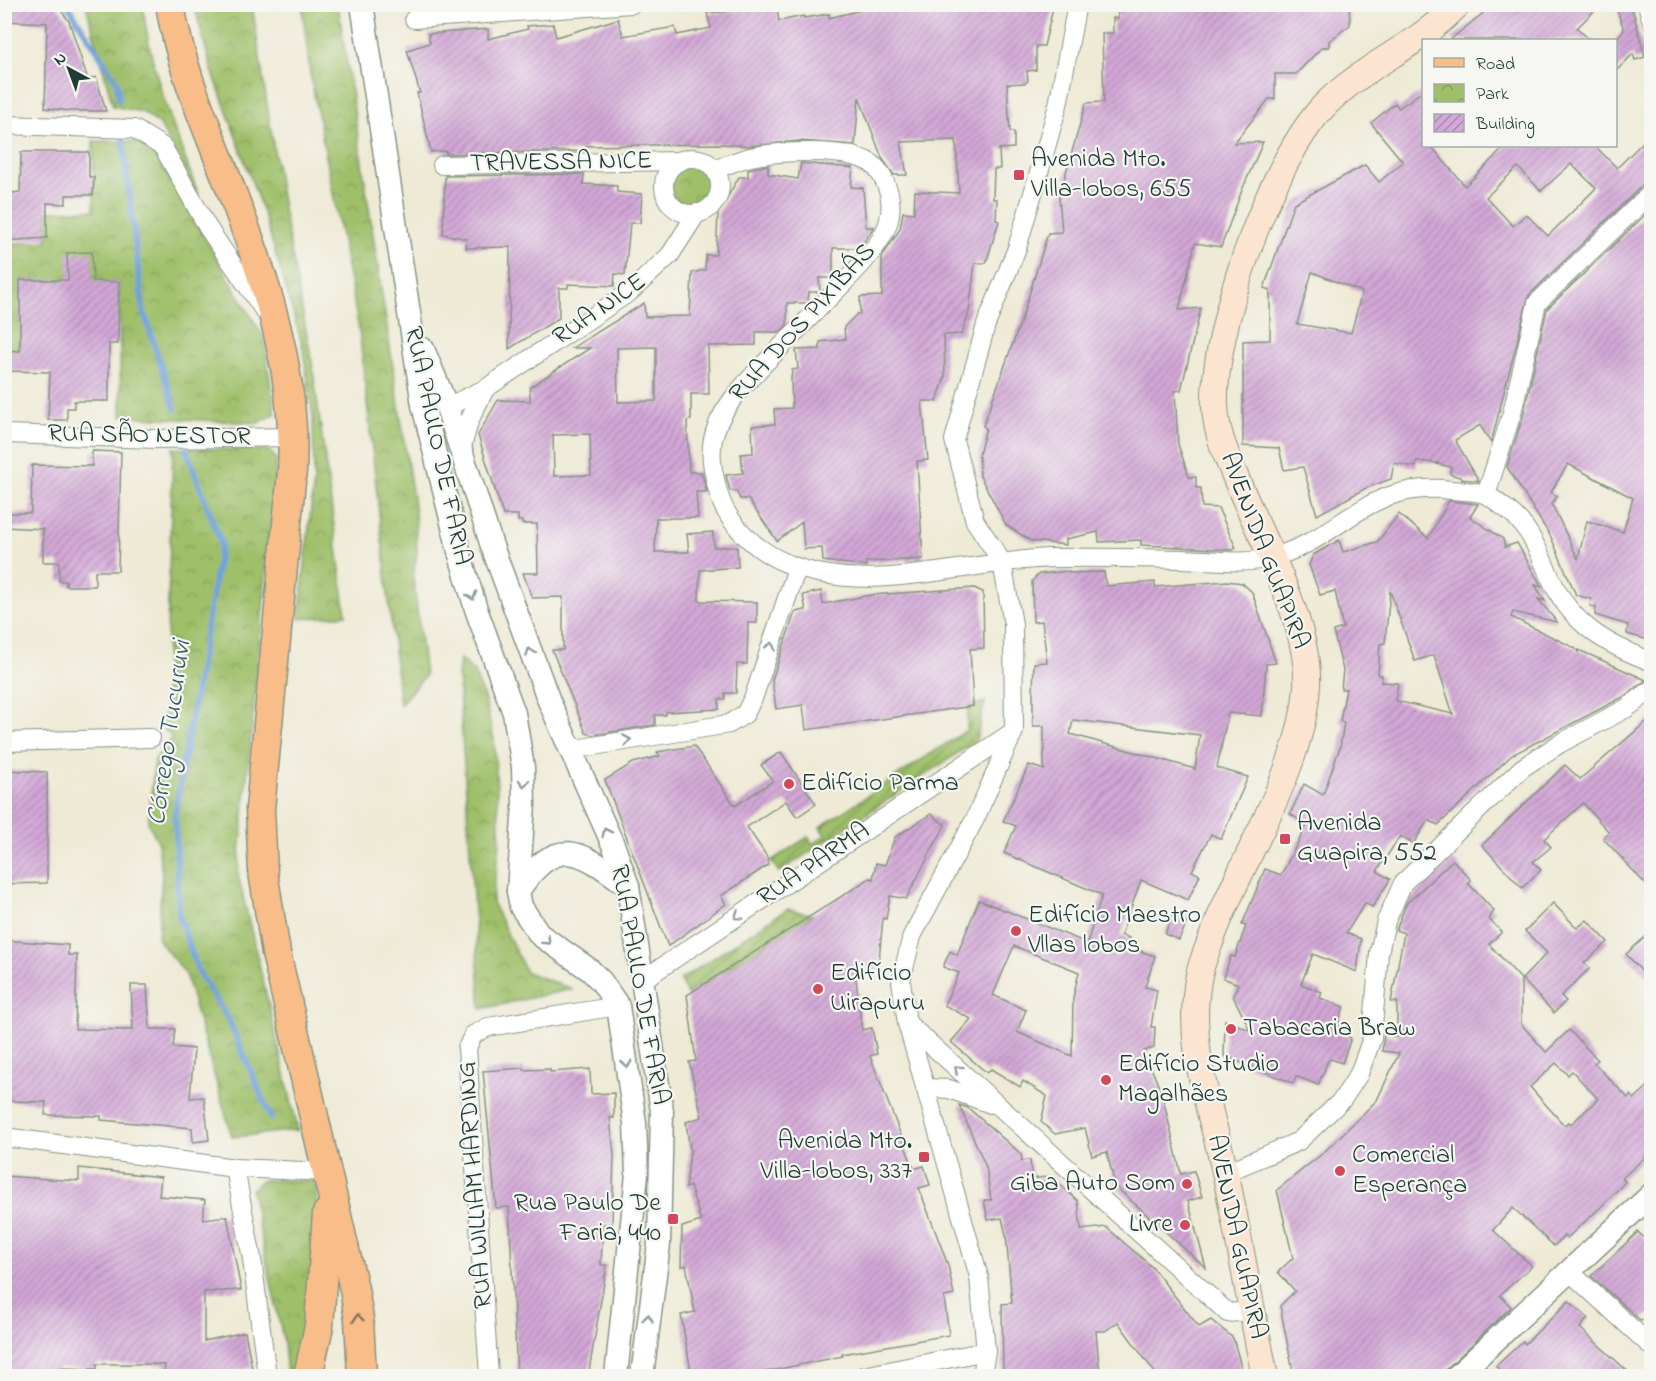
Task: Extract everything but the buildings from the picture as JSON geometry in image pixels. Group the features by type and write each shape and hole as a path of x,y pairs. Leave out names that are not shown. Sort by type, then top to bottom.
{"main road":[{"path":"170,4 175,39 189,85 250,238 278,331 291,399 294,437 260,809 262,862 276,953 356,1299 362,1377"},
{"name":"AVENIDA GUAPIRA","path":"1265,1377 1225,1173 1194,1046 1199,972 1218,921 1286,773 1305,704 1307,683 1306,660 1293,611 1220,438 1215,406 1221,344 1238,282 1284,163 1293,146 1324,106 1387,57 1423,34 1458,4"},
{"path":"308,1377 319,1326 327,1178"}],"street":[{"path":"362,4 408,314"},
{"path":"414,19 632,4"},
{"path":"982,1377 986,1351 979,1277 907,1023 901,981 912,936 975,819 1014,731 1013,624 1002,562 975,521 954,440 986,325 1017,248 1038,176 1058,105 1077,4"},
{"path":"1647,4 1652,22"},
{"path":"4,125 134,129 163,147 208,228 278,331"},
{"name":"RUA DOS PIXIBÁS","path":"714,170 762,154 844,155 867,161 878,169 886,184 892,206 886,230 869,257 746,383 725,410 714,434 711,457 722,505 737,527 760,549 797,568 822,574 914,575 1002,562 1051,558 1224,561 1270,559 1294,550 1364,507 1406,489 1432,487 1486,495"},
{"path":"699,159 714,170 720,187 713,204 697,213 688,214 673,206 665,190 668,173 681,161 699,159"},
{"name":"TRAVESSA NICE","path":"441,165 681,161"},
{"path":"1652,192 1537,303 1512,413 1486,495 1518,517 1537,544 1567,607 1589,630 1615,647 1652,662"},
{"name":"RUA NICE","path":"447,407 485,389 631,291 670,255 697,213"},
{"name":"RUA PAULO DE FARIA","path":"408,314 447,407 493,549 569,750 614,847 628,886 644,979 662,1111 663,1169 659,1244 642,1377"},
{"name":"RUA PAULO DE FARIA","path":"408,314 423,405 460,555 476,609 514,713 523,767 524,804 518,891 521,907 540,935 590,970 601,981 618,1006 635,1123 637,1174 616,1377"},
{"name":"RUA NICE","path":"461,450 470,419 485,389"},
{"name":"RUA SÃO NESTOR","path":"4,434 157,439 294,437"},
{"path":"569,750 729,724 745,714 754,696 797,568"},
{"path":"1225,1173 1299,1141 1342,1100 1359,1074 1372,1038 1379,953 1386,921 1403,883 1522,768 1559,744 1627,708 1652,689"},
{"name":"RUA PARMA","path":"644,979 1014,731"},
{"path":"4,742 151,738"},
{"path":"518,891 534,868 546,859 556,854 570,853 596,863 628,886"},
{"name":"RUA WILLIAM HARDING","path":"489,1377 467,1048 473,1035 488,1027 618,1006"},
{"path":"907,1023 1228,1312 1251,1311"},
{"path":"925,1088 949,1089 1002,1108"},
{"path":"4,1137 327,1178"},
{"path":"235,1168 252,1259 267,1377"},
{"path":"1457,1377 1652,1194"},
{"path":"1569,1271 1652,1347"},
{"path":"864,1377 986,1351"}],"green space":[{"path":"86,5 143,5 159,84 205,212 160,125 142,112 113,106"},
{"path":"194,5 252,5 282,203 312,362 346,615 299,619 314,480 313,417 302,344 265,218 211,67"},
{"path":"302,5 338,5 415,511 417,553 413,576 425,676 400,704 359,329 310,73"},
{"path":"93,141 148,142 264,338 275,414 258,423 121,416 119,282 21,280 20,351 5,350 5,244 47,241 47,211 94,210"},
{"path":"692,164 707,170 713,185 707,200 692,206 677,200 671,185 677,170"},
{"path":"173,448 268,450 277,459 238,875 298,1130 232,1137 185,973 158,940 162,873 157,840 148,823 155,759 172,738 164,729"},
{"path":"460,659 474,672 485,701 494,739 500,842 492,902 526,972 572,989 481,1009 458,677"},
{"path":"985,702 976,741 779,872 771,861 808,837 813,844 825,835 820,827 967,730 968,707"},
{"path":"787,909 814,915 687,995 680,980"},
{"path":"262,1180 315,1181 318,1230 315,1280 296,1376 287,1376 284,1343 251,1190"}],"waterway":[{"name":"Córrego Tucuruvi","path":"67,4 117,82 119,100"},
{"name":"Córrego Tucuruvi","path":"123,140 143,309 175,409"},
{"name":"Córrego Tucuruvi","path":"186,449 221,543 175,813 179,916 198,971 229,1021 271,1118"}],"place":[{"name":"Avenida Mto. Villa-lobos, 655","path":"1019,175"},
{"name":"Edifício Parma","path":"789,784"},
{"name":"Avenida Guapira, 552","path":"1285,839"},
{"name":"Edifício Maestro Vllas lobos","path":"1016,931"},
{"name":"Edifício Uirapuru","path":"818,989"},
{"name":"Tabacaria Braw","path":"1231,1029"},
{"name":"Edifício Studio Magalhães","path":"1106,1080"},
{"name":"Avenida Mto. Villa-lobos, 337","path":"924,1157"},
{"name":"Comercial Esperança","path":"1340,1171"},
{"name":"Giba Auto Som","path":"1187,1184"},
{"name":"Rua Paulo De Faria, 440","path":"673,1219"},
{"name":"Livre","path":"1185,1225"}]}
